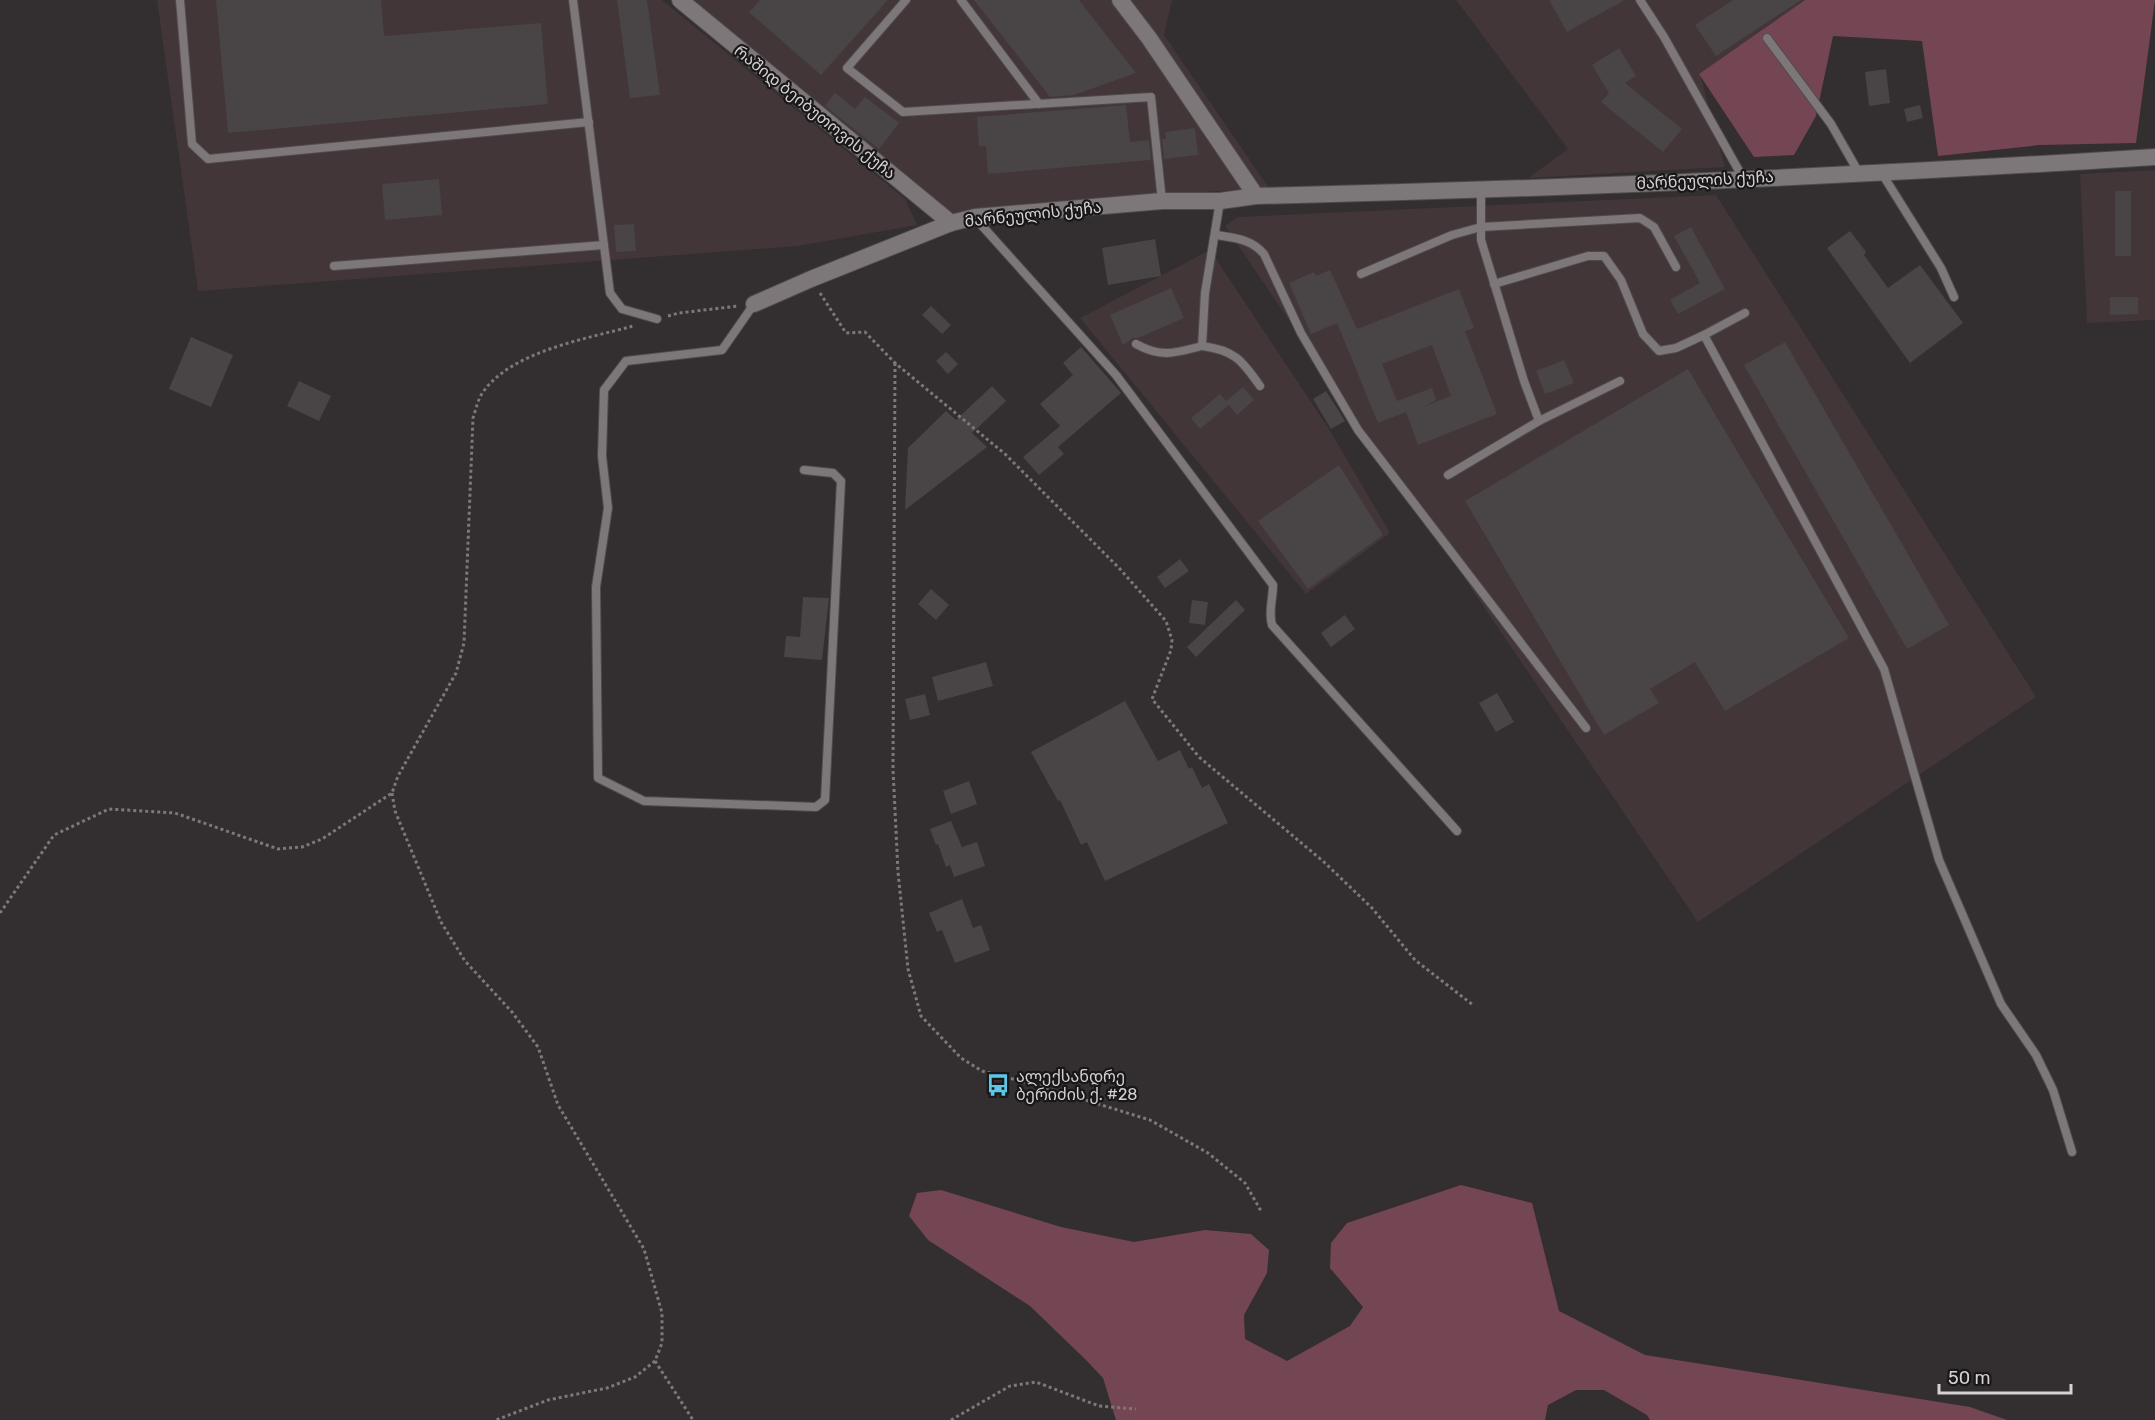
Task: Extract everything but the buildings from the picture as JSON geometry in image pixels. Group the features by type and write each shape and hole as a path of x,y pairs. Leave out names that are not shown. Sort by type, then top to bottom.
{"street":[{"name":"რაშიდ ბეიბუთოვის ქუჩა","path":"680,0 951,223"},
{"path":"1120,0 1149,38 1256,196"},
{"name":"მარნეულის ქუჩა","path":"754,304 951,223 975,217 1162,201 1220,201 1256,196 1481,190 2155,158"}],"lane":[{"path":"180,0 192,144 208,159 589,122"},
{"path":"573,0 610,293 622,309 657,319"},
{"path":"906,0 847,68 903,112 1151,97 1162,201"},
{"path":"961,0 1039,104"},
{"path":"1640,0 1664,37 1743,178"},
{"path":"1767,38 1831,124 1859,173"},
{"path":"1881,172 1941,268 1954,297"},
{"path":"1481,190 1481,240 1524,381 1539,420"},
{"path":"1202,346 1205,293 1220,201"},
{"path":"975,217 1116,375 1273,585 1269,616 1272,625 1457,831"},
{"path":"1361,274 1452,235 1481,228 1640,218 1654,227 1676,267"},
{"path":"1216,235 1240,237 1257,246 1264,254 1301,333 1358,430 1586,728"},
{"path":"334,266 604,245"},
{"path":"1494,284 1588,256 1604,256 1621,280 1643,334 1659,351 1676,348 1745,313"},
{"path":"754,304 722,351 626,361 604,390 602,456 608,508 596,587 598,778 644,801 816,807 825,800 841,481 832,473 804,470"},
{"path":"1704,335 1884,669 1939,860 2001,1004 2036,1055 2052,1090 2072,1152"},
{"path":"1136,344 1150,351 1168,354 1202,346 1220,348 1244,362 1260,386"},
{"path":"1448,475 1539,420 1620,381"}],"path":[{"path":"811,279 846,333 865,332 895,363 1005,454 1119,568 1166,621 1172,640 1171,650 1152,699 1199,757 1324,862 1372,908 1415,960 1473,1005"},
{"path":"496,1420 548,1400 607,1388 635,1377 655,1361 662,1343 662,1313 644,1249 558,1105 538,1047 512,1011 465,961 441,922 395,811 392,793 398,776 456,673 464,643 472,418 482,393 498,374 532,355 679,313 754,304"},
{"path":"895,363 894,781 898,872 908,969 921,1016 962,1058 982,1071 1040,1086 1150,1120 1198,1148 1245,1183 1261,1211"},
{"path":"0,913 54,836 109,809 175,813 279,849 302,848 322,839 392,793"},
{"path":"655,1361 693,1420"},
{"path":"951,1420 1010,1386 1036,1382 1099,1406 1136,1409"}],"shaded area":[{"path":"157,0 662,0 905,199 917,225 798,246 198,291"},
{"path":"687,0 1172,0 1164,35 1269,188 952,214"},
{"path":"1456,0 1805,0 1700,74 1725,167 1528,178 1568,149"},
{"path":"1805,0 2155,0 2136,143 2040,145 1938,156 1922,41 1833,36 1816,116 1794,155 1754,157 1699,74"},
{"path":"2155,170 2155,320 2087,323 2080,174"},
{"path":"1716,195 2036,697 1698,922 1225,226 1238,217"},
{"path":"1210,250 1329,429 1390,533 1306,594 1080,318"},
{"path":"1461,1185 1532,1203 1559,1311 1645,1355 1970,1407 2007,1420 1650,1420 1647,1415 1604,1390 1576,1390 1548,1405 1545,1420 1116,1420 1103,1378 1086,1360 1030,1306 928,1240 909,1216 917,1193 941,1190 1061,1227 1134,1242 1205,1230 1251,1234 1269,1250 1267,1273 1244,1315 1245,1339 1287,1361 1350,1326 1363,1307 1330,1268 1331,1243 1347,1223"}],"place":[{"name":"ალექსანდრე ბერიძის ქ. #28","path":"998,1085"}]}
